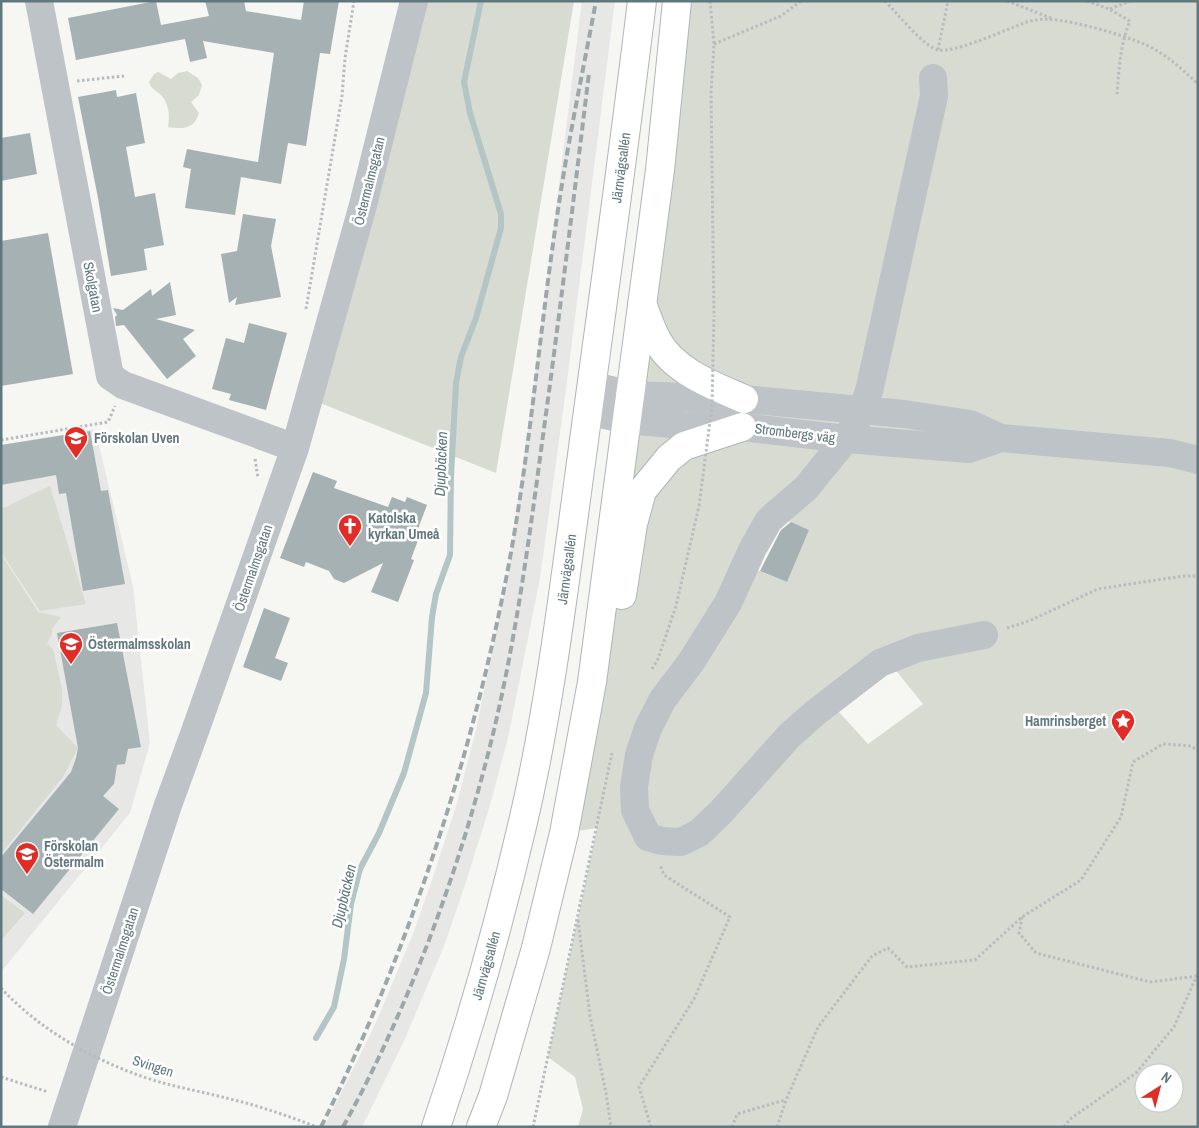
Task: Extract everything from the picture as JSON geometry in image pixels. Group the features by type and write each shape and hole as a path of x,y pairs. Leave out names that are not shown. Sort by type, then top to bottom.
{"main road":[{"name":"Järnvägsallén","path":"436,1127 491,947 524,820 552,675 642,1"},
{"path":"481,1127 498,1078 536,948 564,832 592,682 660,170 677,1"},
{"path":"642,302 658,342 674,360 695,378 744,399"},
{"path":"592,682 623,593 633,524 642,492 669,458 684,446 742,427"}],"street":[{"name":"Skolgatan","path":"39,1 110,376 123,385"},
{"name":"Östermalmsgatan","path":"62,1127 168,805 295,448 341,288 414,1"},
{"path":"933,78 934,96 870,387 863,410 846,439 806,488 768,520 728,603 691,662 663,699 648,728 639,754 634,787 635,810 648,837 662,841 681,842 699,833 720,813 789,736 815,713 880,663 918,648 984,634"},
{"path":"123,385 295,448"},
{"name":"Strombergs väg","path":"590,398 628,407 682,425 742,427 969,450 1001,438"},
{"name":"Strombergs väg","path":"628,407 744,399 863,410 970,424 1001,438 1170,453 1198,460"}],"path":[{"path":"306,310 342,96 345,58 354,1"},
{"path":"699,506 712,406 714,316 711,93 714,44 710,1"},
{"path":"714,44 781,16 801,1"},
{"path":"885,1 920,38 938,50 951,49 972,43 1037,19 1055,19"},
{"path":"933,78 948,1"},
{"path":"1007,1 1055,19 1101,30 1146,45 1169,58 1198,84"},
{"path":"1087,1 1130,21 1121,52 1117,94"},
{"path":"1109,10 1130,1"},
{"path":"54,84 124,76"},
{"path":"1,440 108,422 123,385"},
{"path":"258,479 254,458 262,436"},
{"path":"984,634 1029,621 1098,590 1183,576 1198,576"},
{"path":"777,1127 786,1100 818,1027 872,956 888,948 907,967 975,960 1022,917 1081,880 1121,817 1132,762 1162,744 1191,746 1198,751"},
{"path":"648,837 664,874 730,916 694,999 639,1087 651,1127"},
{"path":"578,917 590,1016 611,1127"},
{"path":"1022,917 1019,933 1036,953 1150,982 1198,975"},
{"path":"1064,1127 1070,1119 1136,1073 1174,1027 1198,975"},
{"name":"Svingen","path":"1,988 32,1017 87,1053 162,1083 282,1113 317,1127"},
{"path":"63,1047 66,1038"},
{"path":"1,1077 48,1092"},
{"path":"45,1101 51,1083"},
{"path":"732,1127 737,1114 786,1100"}],"shaded area":[{"path":"414,1 574,1 496,473 310,399"},
{"path":"582,1 615,1 540,578 508,738 488,812 463,891 444,946 404,1041 362,1127 324,1127 374,1027 413,934 457,803 476,730 508,573 533,393"},
{"path":"677,1 1198,1 1198,1127 578,1127 583,1109 575,1077 548,1057 597,828 564,833","holes":["779,517 809,530 787,582 757,570","893,667 923,704 868,744 838,711"]},
{"path":"187,71 198,78 202,85 199,95 191,102 199,113 197,119 187,127 168,127 169,114 167,105 163,97 152,88 149,82 154,74 158,72 171,79 178,73"},
{"name":"Östermalmsskolan","path":"95,429 133,586 150,743 130,813 1,972 1,445"},
{"path":"50,486 86,604 40,611 1,552 1,509"},
{"path":"1,554 38,612 61,617 52,629 52,634 47,644 53,649 62,689 62,706 56,725 78,748 63,777 1,854"},
{"path":"1,895 25,913 3,938 1,936"}],"building":[{"path":"156,1 161,25 209,16 205,1 244,1 246,11 301,20 304,1 339,1 330,54 320,53 306,146 288,143 281,184 241,177 235,215 185,208 191,169 183,167 187,149 258,162 274,53 203,41 207,58 190,62 185,39 76,60 68,18"},
{"path":"116,90 117,97 136,93 145,143 126,147 135,197 155,193 164,245 144,249 147,270 111,276 78,97"},
{"path":"30,133 37,174 1,181 1,138"},
{"path":"243,214 276,219 271,246 281,297 235,305 237,297 229,303 221,254 237,251"},
{"path":"48,233 73,374 1,386 1,241"},
{"path":"170,282 176,315 156,319 195,330 183,339 196,356 167,379 124,325 116,326 115,317 117,315 113,308 123,310 151,289 152,296"},
{"path":"249,323 287,333 266,410 229,400 231,394 212,389 226,338 244,343"},
{"name":"Förskolan Uven","path":"90,431 101,491 108,490 125,584 83,591 66,493 59,494 56,475 1,485 1,445"},
{"name":"Katolska kyrkan Umeå","path":"313,472 337,481 334,488 388,507 392,497 405,502 407,497 427,505 416,534 420,535 411,559 414,560 398,602 371,592 383,563 344,583 334,579 329,571 306,562 304,567 280,558"},
{"path":"791,522 809,530 787,582 760,571 781,530"},
{"path":"264,608 290,618 275,658 288,663 281,681 243,667"},
{"name":"Östermalmsskolan","path":"117,623 141,747 128,749 125,764 117,765 114,784 103,796 119,809 33,914 1,889 1,857 71,772 76,758 78,748 57,633"}],"waterway":[{"name":"Djupbäcken","path":"316,1038 334,1007 344,959 351,904 360,869 379,833 404,773 426,693 432,617 436,594 450,555 451,476 456,383 461,357 476,318 501,228 501,214 470,113 464,82 481,1"}],"railway":[{"path":"321,1127 382,994 408,925 433,856 475,716 507,574 523,480 553,244 564,172 596,1"},
{"path":"343,1127 390,1034 431,935 465,834 493,734 509,662 527,552 589,73"}],"place":[{"name":"Förskolan Uven","path":"76,459"},
{"name":"Katolska kyrkan Umeå","path":"350,547"},
{"name":"Östermalmsskolan","path":"71,665"},
{"name":"Hamrinsberget","path":"1123,742"},
{"name":"Förskolan Östermalm","path":"27,875"}]}
